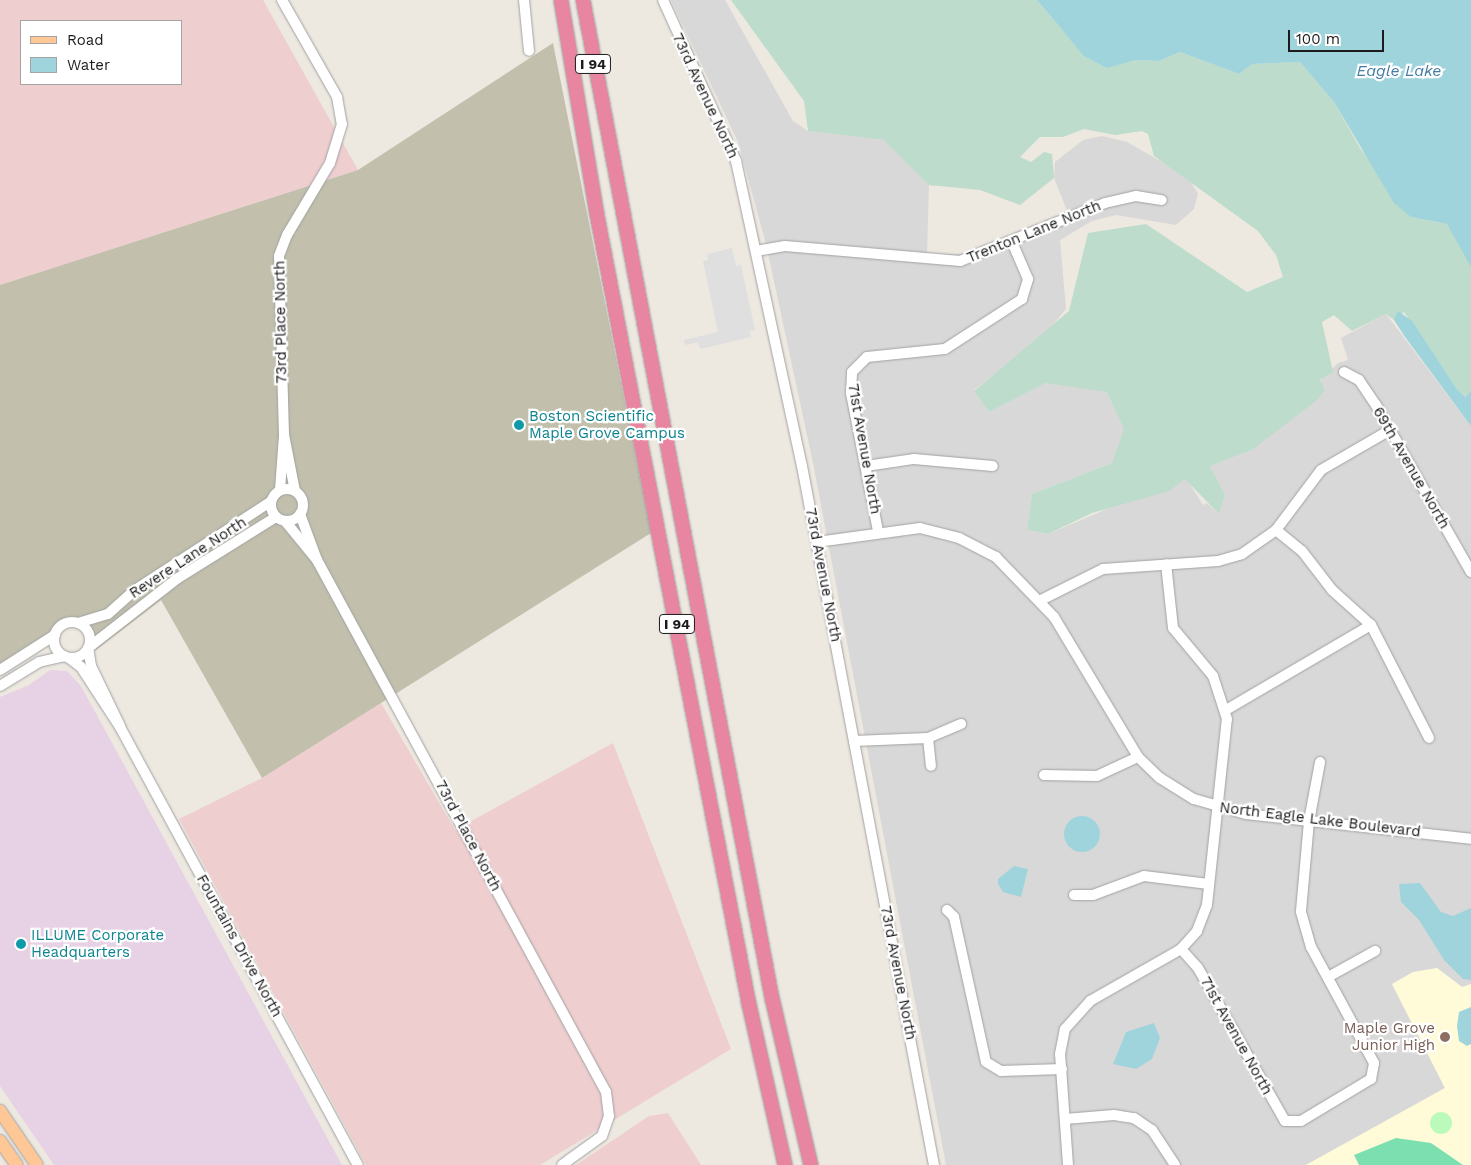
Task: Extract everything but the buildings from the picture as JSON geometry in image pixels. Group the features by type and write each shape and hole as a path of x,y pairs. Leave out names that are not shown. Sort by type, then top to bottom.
{"highway":[{"path":"555,0 572,82"},
{"name":"I 94","path":"561,0 572,82 748,1004 785,1165"},
{"name":"I 94","path":"583,0 605,128 772,998 811,1165"},
{"path":"593,0 605,128"}],"main road":[{"path":"0,1111 37,1165"},
{"path":"0,1140 17,1165"}],"street":[{"name":"73rd Place North","path":"280,490 284,435 279,256 333,157 342,124 337,97 282,0"},
{"path":"524,0 529,51"},
{"name":"73rd Avenue North","path":"663,0 732,149 756,251 817,542 934,1165"},
{"name":"Trenton Lane North","path":"756,251 785,246 946,262 974,258 1105,203 1136,196 1162,200"},
{"name":"71st Avenue North","path":"878,531 852,392 854,367 867,357 945,349 1022,299 1028,279 1012,242"},
{"name":"69th Avenue North","path":"1344,372 1359,380 1390,430 1471,572"},
{"path":"1041,600 1103,569 1226,560 1250,550 1276,530 1321,470 1390,430"},
{"name":"73rd Place North","path":"284,435 295,491"},
{"path":"866,466 914,459 993,466"},
{"path":"280,490 295,491 303,504 300,514 280,519 270,502 280,490"},
{"name":"Revere Lane North","path":"78,623 108,614 135,590 270,502"},
{"name":"73rd Place North","path":"300,514 317,560 603,1085 609,1116 596,1144 562,1165"},
{"name":"73rd Place North","path":"280,519 317,560"},
{"name":"Revere Lane North","path":"88,648 178,578 280,519"},
{"name":"North Eagle Lake Boulevard","path":"817,542 878,531 920,528 959,538 996,557 1041,600 1138,757 1178,791 1220,809 1471,839"},
{"path":"1276,530 1302,551 1332,590 1370,625 1428,738"},
{"path":"1068,1165 1062,1069 1063,1035 1079,1008 1181,949 1204,918 1228,739 1226,710 1213,676 1173,628 1166,564"},
{"path":"0,670 55,635 66,624 78,623 87,631 88,648 80,656 40,662 0,686"},
{"path":"1226,710 1370,625"},
{"path":"55,635 56,647 66,657"},
{"name":"Fountains Drive North","path":"88,648 91,666 120,726 358,1165"},
{"name":"Fountains Drive North","path":"66,657 81,667 120,726"},
{"path":"854,741 928,738 961,724"},
{"path":"928,738 931,766"},
{"path":"1044,775 1097,776 1138,757"},
{"path":"1320,762 1309,821 1301,911 1308,940 1328,978 1375,951"},
{"path":"1074,895 1092,895 1144,876 1209,884"},
{"path":"948,910 954,917 978,1046 986,1062 1001,1071 1062,1069"},
{"name":"71st Avenue North","path":"1181,949 1198,968 1281,1116 1291,1124 1371,1079 1374,1063 1328,978"},
{"path":"1066,1119 1114,1115 1134,1118 1152,1130 1175,1165"}],"shaded area":[{"path":"0,0 263,0 358,170 0,285"},
{"path":"671,0 725,0 793,121 808,131 884,140 901,154 929,185 927,254 962,254 1068,213 1054,178 1055,162 1083,140 1102,136 1127,142 1188,177 1198,194 1194,209 1176,225 1116,215 1092,221 1060,240 1066,309 1047,332 974,390 989,412 1046,383 1070,382 1107,392 1132,422 1112,463 1032,494 1027,530 1048,534 1185,476 1203,505 1207,503 1219,514 1225,495 1210,466 1252,450 1338,363 1348,360 1341,338 1386,314 1471,426 1471,984 1462,987 1437,968 1392,984 1445,1088 1306,1165 946,1165 813,463 766,244 738,142"},
{"path":"553,43 651,533 262,778 161,600 96,650 78,618 0,665 0,285 358,170"},
{"path":"732,248 736,266 741,265 755,330 749,331 751,337 700,349 698,342 685,345 684,340 718,332 703,261 708,260 707,254"},
{"path":"50,670 67,671 81,686 342,1165 54,1165 0,1086 0,697 29,685"},
{"path":"381,703 455,830 613,743 731,1049 540,1165 366,1165 179,819 262,778"},
{"name":"Maple Grove Junior High","path":"1437,968 1462,987 1471,984 1471,1165 1306,1165 1445,1088 1392,984 1413,972"},
{"path":"668,1113 701,1165 576,1165 649,1116"}],"green space":[{"path":"731,0 1037,0 1063,31 1135,60 1159,61 1180,52 1239,74 1252,64 1300,62 1334,102 1360,148 1411,217 1447,224 1465,252 1471,267 1471,391 1465,397 1456,388 1404,312 1394,320 1386,314 1352,331 1334,315 1322,322 1333,372 1320,380 1325,390 1317,400 1252,450 1210,466 1225,495 1219,514 1185,479 1169,491 1092,513 1048,534 1027,530 1032,494 1112,463 1124,429 1107,392 1046,383 989,412 974,391 1069,311 1088,233 1146,224 1247,292 1283,277 1276,255 1258,231 1154,156 1148,134 1142,131 1115,135 1084,129 1063,137 1040,137 1020,157 1031,162 1044,152 1052,154 1054,178 1020,205 980,190 929,185 884,140 808,131 804,101"},
{"path":"1441,1112 1451,1119 1452,1123 1445,1133 1441,1134 1431,1127 1430,1123 1437,1113"},
{"path":"1396,1138 1431,1143 1463,1165 1359,1165 1354,1155"}],"water":[{"name":"Eagle Lake","path":"1037,0 1471,0 1471,267 1447,224 1411,217 1394,203 1334,102 1300,62 1252,64 1239,74 1180,52 1159,61 1135,60 1107,68 1084,56"},
{"path":"1398,311 1412,321 1456,388 1465,397 1471,391 1471,426 1394,320"},
{"path":"1082,816 1089,817 1095,821 1099,827 1099,841 1095,847 1089,851 1082,852 1075,851 1069,847 1065,841 1064,834 1065,827 1069,821 1075,817"},
{"path":"1014,866 1028,869 1021,897 1003,892 998,884 998,879"},
{"path":"1420,883 1441,912 1453,916 1471,908 1471,980 1463,979 1444,960 1419,920 1401,902 1399,884"},
{"path":"1471,1007 1471,1044 1467,1046 1459,1041 1457,1026 1459,1012"},
{"path":"1154,1023 1160,1038 1152,1059 1136,1069 1113,1064 1126,1032"}],"place":[{"name":"Boston Scientific Maple Grove Campus","path":"519,425"},
{"name":"ILLUME Corporate Headquarters","path":"21,944"},
{"name":"Maple Grove Junior High","path":"1445,1037"}]}
